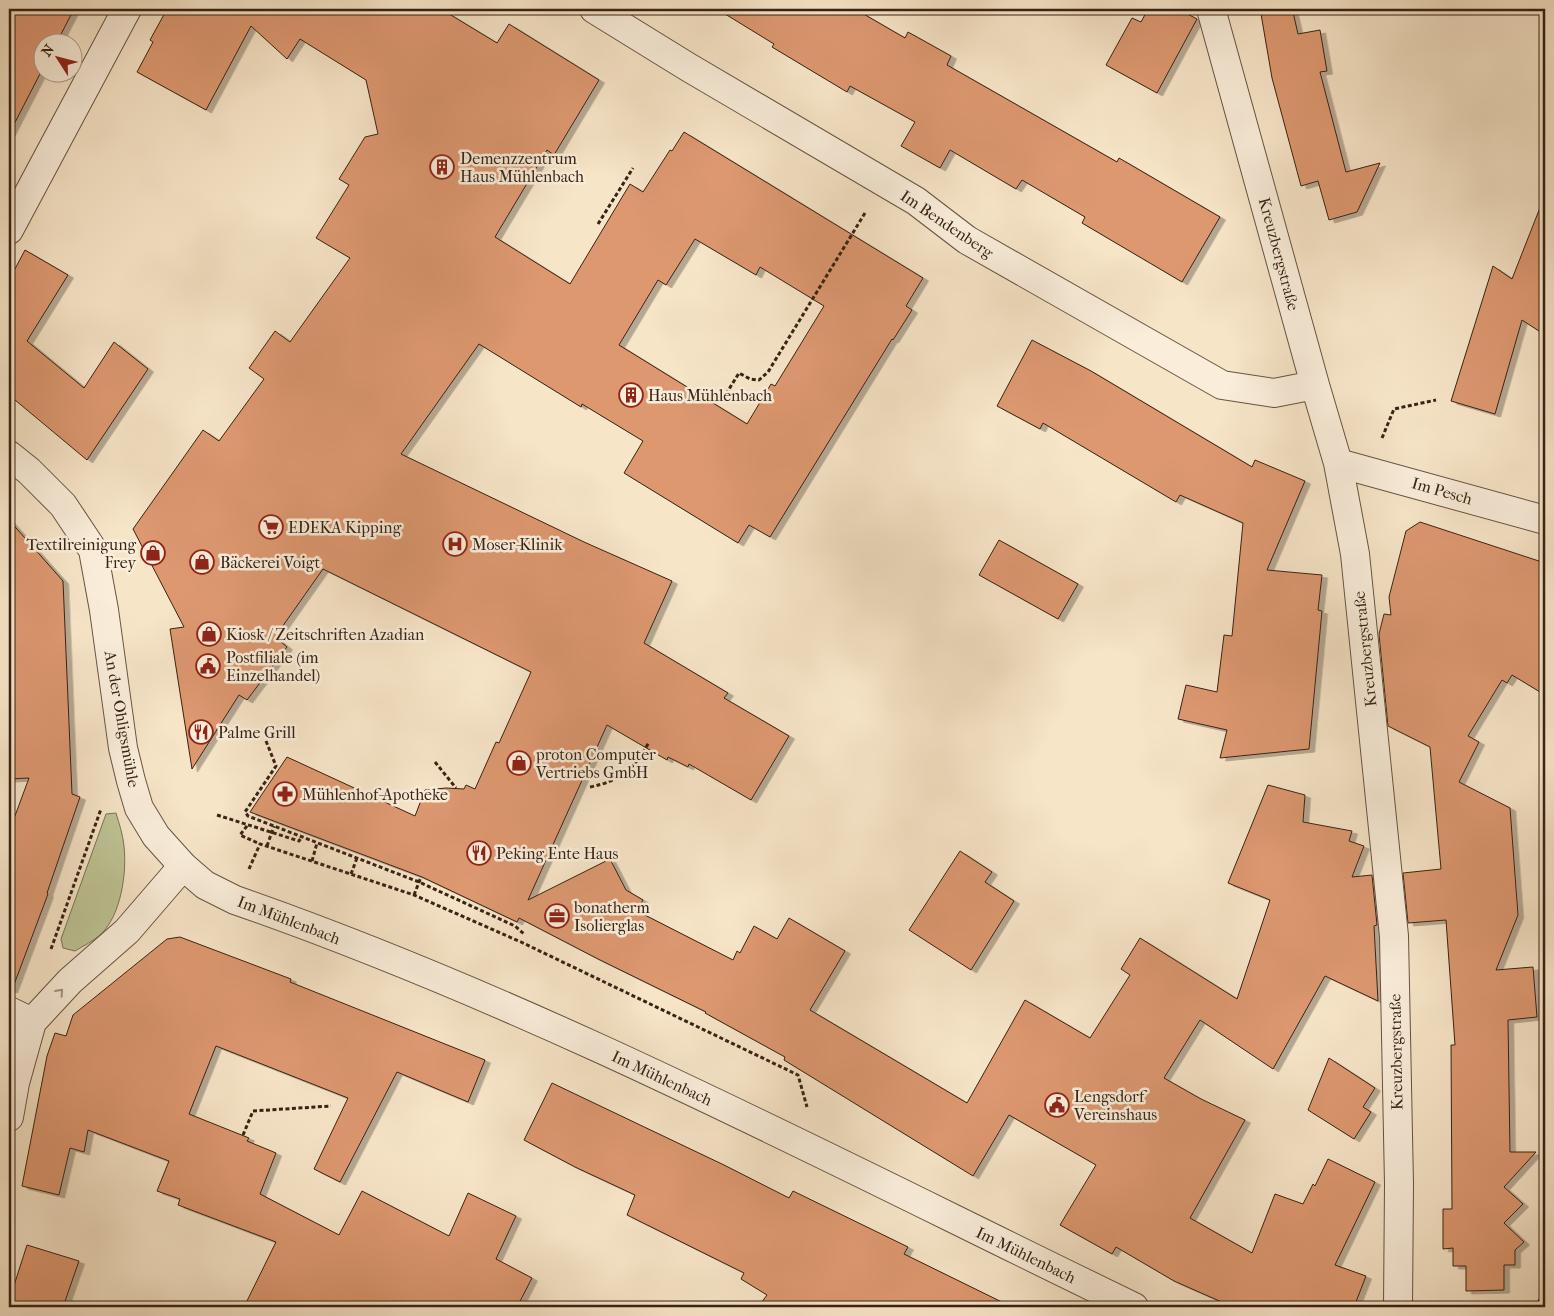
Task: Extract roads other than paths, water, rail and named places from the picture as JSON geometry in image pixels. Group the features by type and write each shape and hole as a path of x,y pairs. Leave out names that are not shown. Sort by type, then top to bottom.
{"street":[{"path":"9,230 126,9"},
{"name":"Im Bendenberg","path":"594,9 688,67 884,181 916,201 967,240 1222,385 1274,393 1315,385"},
{"name":"Kreuzbergstraße","path":"1211,9 1338,463 1355,554 1394,936 1399,1184 1398,1307"},
{"name":"An der Ohligsmühle","path":"9,455 29,471 63,505 92,550 104,610 123,748 131,781 139,808 156,836 183,866"},
{"name":"Im Pesch","path":"1338,463 1545,520"},
{"path":"9,1117 15,1083 20,1017 70,981 127,931 183,866"},
{"name":"Im Mühlenbach","path":"183,866 205,885 235,900 434,975 575,1037 805,1146 1134,1307"}],"place":[{"name":"Demenzzentrum Haus Mühlenbach","path":"442,167"},
{"name":"Haus Mühlenbach","path":"631,395"},
{"name":"EDEKA Kipping","path":"271,527"},
{"name":"Moser-Klinik","path":"455,544"},
{"name":"Textilreinigung Frey","path":"153,553"},
{"name":"Bäckerei Voigt","path":"202,562"},
{"name":"Kiosk / Zeitschriften Azadian","path":"209,634"},
{"name":"Postfiliale (im Einzelhandel)","path":"208,666"},
{"name":"Palme Grill","path":"201,732"},
{"name":"proton Computer Vertriebs GmbH","path":"519,763"},
{"name":"Mühlenhof-Apotheke","path":"285,794"},
{"name":"Peking Ente Haus","path":"479,853"},
{"name":"bonatherm Isolierglas","path":"557,916"},
{"name":"Lengsdorf Vereinshaus","path":"1057,1105"}]}
